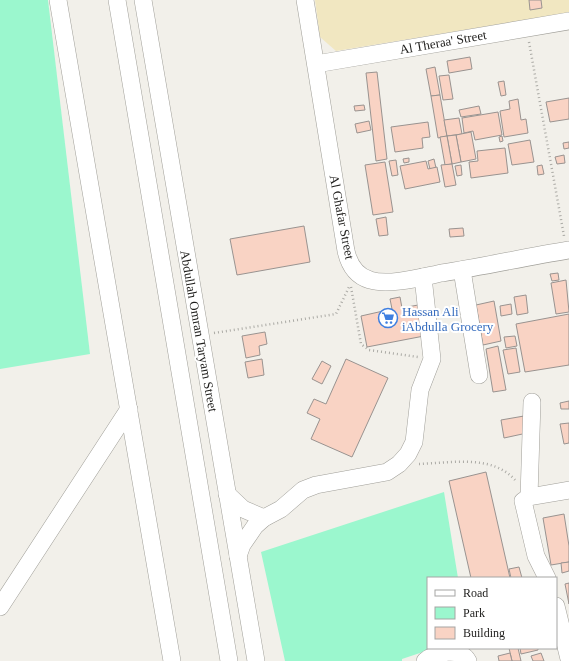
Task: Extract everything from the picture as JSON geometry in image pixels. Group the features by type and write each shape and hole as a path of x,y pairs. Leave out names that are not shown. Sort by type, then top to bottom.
{"street":[{"path":"58,0 172,661"},
{"name":"Abdullah Omran Taryam Street","path":"117,0 229,661"},
{"name":"Abdullah Omran Taryam Street","path":"143,0 226,494 256,661"},
{"name":"Al Ghafar Street","path":"305,0 349,262 356,272 369,280 384,282 423,277 568,250"},
{"name":"Al Theraa' Street","path":"316,64 569,20"},
{"path":"462,270 479,375"},
{"path":"238,556 248,535 264,518 281,509 296,495 309,487 387,472 399,464 408,454 414,442 420,390 432,359 423,277"},
{"path":"532,402 527,497 523,504 536,556 546,577"},
{"path":"0,607 129,410"},
{"path":"527,497 569,490"},
{"path":"226,494 243,509 264,518"},
{"path":"557,610 569,658"},
{"path":"425,661 436,655 452,652 459,653 468,661"}],"path":[{"path":"526,28 568,250"},
{"path":"201,346 213,342 212,334 336,314 351,283 361,344 364,348 432,359"},
{"path":"399,464 477,462 492,465 513,477 527,497"}],"green space":[{"path":"0,0 48,0 90,354 0,369"},
{"path":"444,492 458,577 427,577 427,649 432,649 402,659 402,661 285,661 261,552"}],"sand":[{"path":"315,0 569,0 569,13 336,51 320,37"}],"building":[{"path":"529,0 541,0 542,8 530,10"},
{"path":"470,57 472,69 449,73 447,61"},
{"path":"435,67 440,95 431,96 426,69"},
{"path":"377,72 387,159 376,161 366,73"},
{"path":"449,75 453,99 443,100 439,76"},
{"path":"504,81 506,95 501,96 498,82"},
{"path":"440,95 447,136 438,138 431,96"},
{"path":"569,98 569,119 550,122 546,102"},
{"path":"518,99 521,120 526,119 528,133 504,137 500,111 510,109 509,101"},
{"path":"364,105 365,110 355,111 354,106"},
{"path":"479,106 481,114 461,117 459,110"},
{"path":"498,112 502,135 475,140 473,131 464,133 462,118"},
{"path":"459,118 462,134 447,136 444,120"},
{"path":"369,121 371,130 357,133 355,124"},
{"path":"428,122 430,137 422,138 423,148 395,152 391,127"},
{"path":"471,132 476,159 461,162 456,135"},
{"path":"456,135 461,162 452,164 447,136"},
{"path":"447,136 452,164 445,165 440,137"},
{"path":"502,136 503,141 500,142 499,137"},
{"path":"530,140 534,162 512,165 508,144"},
{"path":"569,142 569,148 564,149 563,143"},
{"path":"505,148 508,173 471,178 469,162 478,161 477,151"},
{"path":"564,155 565,163 557,164 555,157"},
{"path":"409,158 409,162 404,163 403,159"},
{"path":"434,159 436,168 430,169 428,161"},
{"path":"396,160 398,175 392,176 389,161"},
{"path":"426,161 428,169 437,167 440,182 405,189 400,166"},
{"path":"385,162 393,212 373,215 365,165"},
{"path":"452,164 456,185 445,187 441,165"},
{"path":"461,165 462,175 457,176 455,166"},
{"path":"542,165 544,174 538,175 537,166"},
{"path":"386,217 388,235 379,236 376,219"},
{"path":"304,226 310,262 237,275 230,239"},
{"path":"463,228 464,236 450,237 449,229"},
{"path":"558,273 559,280 552,281 550,274"},
{"path":"566,280 569,312 556,314 551,283"},
{"path":"526,295 528,313 517,315 514,297"},
{"path":"400,297 402,308 418,305 424,336 367,347 361,316 392,309 390,299"},
{"path":"494,301 501,341 483,345 476,305"},
{"path":"511,304 512,314 501,316 500,306"},
{"path":"569,314 569,365 525,372 516,324"},
{"path":"265,332 267,344 259,346 260,355 246,358 242,336"},
{"path":"515,336 517,346 506,348 504,337"},
{"path":"498,346 506,390 493,392 486,349"},
{"path":"516,348 520,372 508,374 503,350"},
{"path":"262,359 264,375 248,378 245,362"},
{"path":"346,359 388,378 352,457 311,439 320,419 307,413 314,399 326,404"},
{"path":"322,361 331,366 322,384 312,379"},
{"path":"569,401 569,409 561,409 560,403"},
{"path":"524,416 527,433 504,438 501,420"},
{"path":"569,423 569,443 564,444 560,424"},
{"path":"486,472 510,577 471,577 449,481"},
{"path":"564,514 569,546 569,562 551,565 543,518"},
{"path":"569,562 569,571 562,573 561,563"},
{"path":"519,567 522,577 511,577 509,569"},
{"path":"569,583 569,604 565,584"},
{"path":"509,649 518,649 521,661 512,661"},
{"path":"520,649 538,649 538,650 521,654"},
{"path":"510,653 512,661 499,661 498,656"},
{"path":"541,653 544,661 533,661 531,656"}],"place":[{"name":"Hassan Ali iAbdulla Grocery","path":"388,318"}]}
